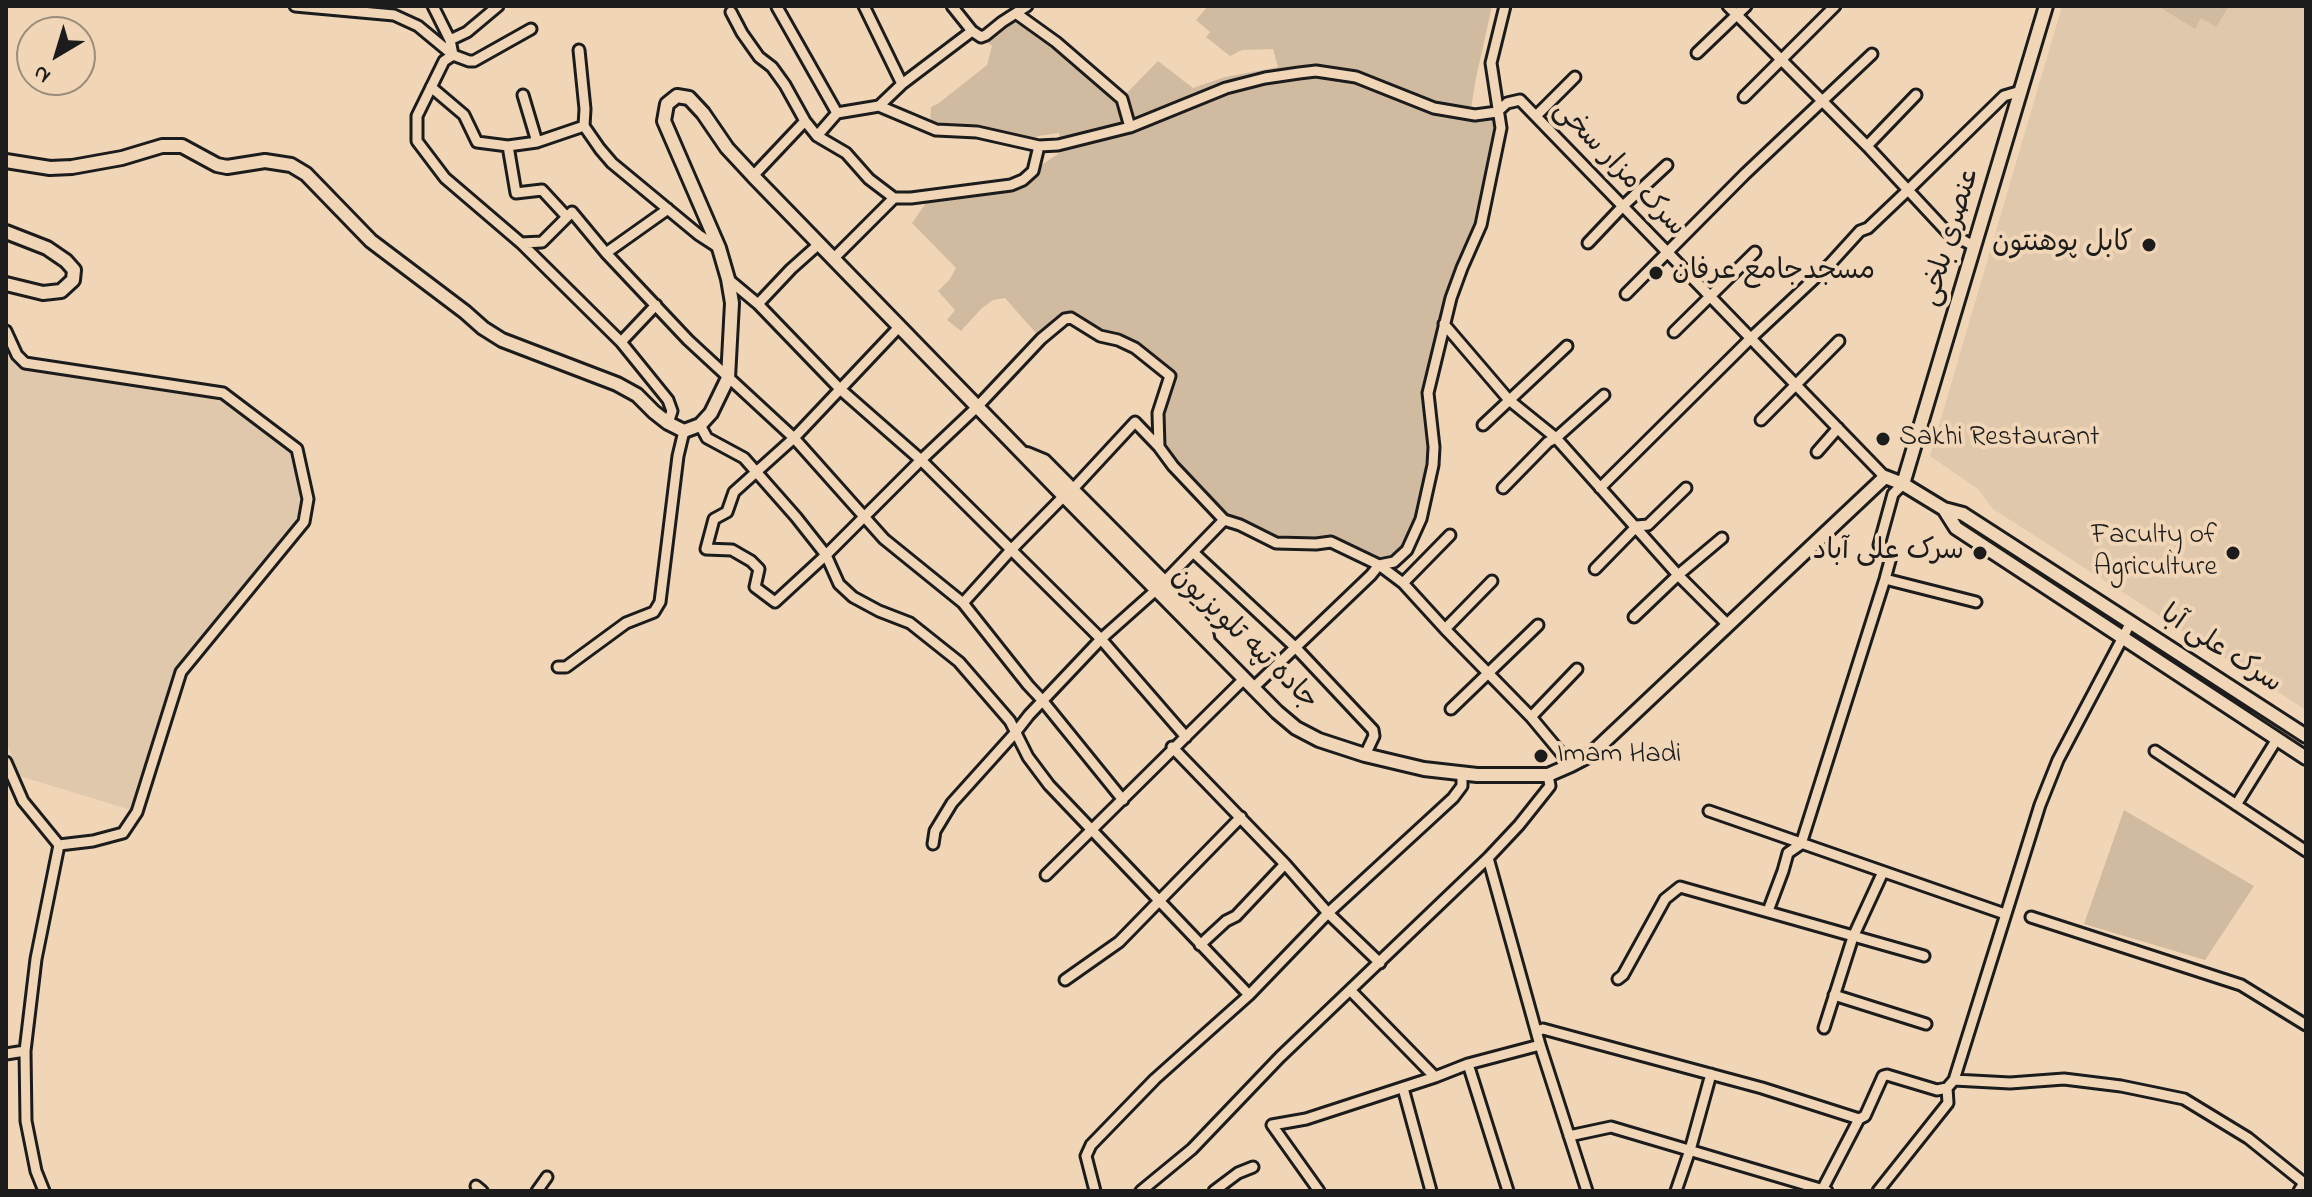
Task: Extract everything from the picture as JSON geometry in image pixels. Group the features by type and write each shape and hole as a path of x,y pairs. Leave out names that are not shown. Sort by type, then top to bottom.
{"street":[{"path":"295,6 394,15 418,26 453,55 474,61 531,29"},
{"path":"433,6 450,40 453,55"},
{"path":"450,40 467,32 498,6"},
{"path":"864,6 902,84"},
{"path":"952,6 972,31 981,37 1027,6"},
{"path":"1046,875 1172,747 1296,648 1379,565 1394,562 1407,550 1421,519 1433,465 1428,393 1444,324 1462,268 1481,225 1501,128 1491,63 1505,6"},
{"path":"1728,6 1947,232 1974,246"},
{"path":"1697,53 1746,6"},
{"path":"1744,97 1835,6"},
{"path":"777,7 837,113"},
{"name":"عنصری بلخی","path":"1903,484 2021,91 2041,7"},
{"path":"731,12 742,33 759,57 772,67 817,136 846,153 869,179 894,198 1011,185 1033,171 1039,146"},
{"path":"1017,14 1056,42 1122,99 1130,127"},
{"path":"879,106 902,84 972,31"},
{"path":"579,50 584,126 612,163 719,248"},
{"path":"1626,294 1745,174 1872,54"},
{"path":"453,55 444,61 417,116 417,141 445,178 521,243 621,342 668,400 672,411 668,423"},
{"path":"817,136 837,113 879,106 936,130 977,132 1039,146 1058,145 1130,127 1226,88 1265,78 1316,71 1356,77 1434,108 1475,115 1497,112"},
{"path":"1536,116 1575,77"},
{"path":"431,87 464,115 477,142 508,146 537,142 584,126"},
{"path":"1600,488 1860,231 1868,228 2004,96 2021,91"},
{"path":"523,95 537,142"},
{"path":"1867,146 1916,95"},
{"path":"6,161 50,168 72,167 122,158 162,146 182,146 217,165 227,167 265,161 291,165 306,174 371,241 483,328 502,340 617,384 637,395 668,423 684,431 700,425 711,413 728,378 732,303 719,248 664,121 667,104 677,96 689,98 753,176 977,407"},
{"name":"سرک مزار سخی","path":"1497,112 1507,103 1520,100 1885,477"},
{"path":"753,176 805,121"},
{"path":"508,146 516,193 542,190 567,217"},
{"path":"1588,243 1667,165"},
{"path":"833,259 894,198"},
{"path":"606,253 668,209"},
{"path":"521,243 542,242 572,212 688,340 794,438 884,539 963,603 1123,800"},
{"path":"6,232 47,248 74,270 73,280 61,291 43,293 6,284"},
{"path":"758,304 819,244"},
{"path":"1674,332 1755,252"},
{"path":"728,279 758,304 840,389 921,460 1101,639 1186,737"},
{"path":"621,342 656,305"},
{"path":"899,327 794,438 734,492 727,512 714,519 706,549 732,550 751,561 759,569 755,587 775,602 977,407 1041,339 1065,319 1071,318 1100,336 1135,348 1170,376 1158,413 1159,447"},
{"path":"1444,324 1509,400 1556,438 1678,575 1728,625"},
{"path":"6,331 17,355 25,363 223,393 297,449 308,499 304,522 181,672 137,812 123,833 59,845"},
{"path":"1761,420 1839,341"},
{"path":"1483,425 1567,346"},
{"path":"1503,488 1548,442 1604,395"},
{"name":"جاده تپه تلویزیون","path":"977,407 1020,451 1044,461 1068,493 1160,586 1204,622 1209,644 1296,728 1319,740 1365,755 1424,769 1462,773 1548,775 1590,755 1885,477"},
{"path":"963,603 1135,422 1224,520 1276,543 1331,542 1379,565 1403,583 1531,717 1571,765"},
{"path":"700,425 707,438 744,458 756,471 826,555 839,584 853,597 910,623 959,662 1010,721 1028,757 1049,785 1249,995"},
{"path":"1817,452 1838,428"},
{"path":"558,667 566,667 626,623 654,612 660,602 678,456 684,431"},
{"path":"1885,477 1903,484 1944,509 1956,528 2306,758"},
{"path":"1768,911 1788,853 1801,844 1885,579 1891,557 1879,545 1893,494 1903,484"},
{"path":"1595,569 1637,526 1648,525 1686,488"},
{"name":"سرک علی آبا","path":"1944,509 1963,514 2306,736"},
{"path":"933,844 935,831 952,803 1042,700 1224,520"},
{"path":"1403,583 1450,535"},
{"path":"1634,617 1722,538"},
{"path":"1194,553 1296,648 1373,730 1374,736 1365,755"},
{"path":"1885,579 1976,602"},
{"path":"1445,629 1492,581"},
{"path":"1878,1191 1948,1103 1950,1084 2040,805 2058,760 2131,622"},
{"path":"1451,709 1538,625"},
{"path":"1531,717 1577,669"},
{"path":"2236,805 2277,739"},
{"path":"1172,747 1328,913 1380,963"},
{"path":"2155,751 2306,851"},
{"path":"6,762 23,801 59,845"},
{"path":"1095,1191 1086,1156 1091,1145 1155,1079 1249,995 1328,913 1453,798 1462,786 1462,773"},
{"path":"1141,1191 1192,1149 1280,1057 1488,858 1550,786 1548,775"},
{"path":"1709,811 2005,914"},
{"path":"1065,980 1119,942 1241,817"},
{"path":"44,1191 36,1171 26,1121 25,1051 36,959 59,845"},
{"path":"1488,858 1540,1045 1587,1191"},
{"path":"1200,945 1236,916 1285,864"},
{"path":"1824,1028 1853,937 1883,872"},
{"path":"1618,979 1665,899 1680,887 1924,956"},
{"path":"2031,917 2241,985 2306,1025"},
{"path":"1351,991 1435,1077"},
{"path":"1834,995 1926,1024"},
{"path":"1537,1031 1543,1029 1774,1091 1859,1119"},
{"path":"1319,1191 1272,1125 1306,1119 1468,1064 1540,1045"},
{"path":"6,1054 25,1051"},
{"path":"1468,1064 1508,1191"},
{"path":"1676,1191 1711,1074"},
{"path":"1569,1136 1611,1127 1824,1190 1883,1076 1937,1090 1950,1084 2064,1079 2103,1083 2184,1099 2248,1138 2303,1185"},
{"path":"1403,1088 1431,1191"},
{"path":"1214,1191 1238,1173 1253,1167"},
{"path":"537,1191 547,1177"}],"shaded area":[{"path":"1208,6 1492,6 1469,120 1485,121 1497,112 1501,128 1481,225 1462,268 1428,393 1433,466 1407,550 1379,565 1331,542 1276,543 1224,520 1173,466 1158,437 1169,376 1135,348 1071,318 1041,339 1005,298 993,300 982,308 961,331 947,320 955,310 938,291 956,268 912,223 929,199 1005,189 1061,152 1059,133 1017,144 930,130 931,107 987,65 992,46 981,37 1017,14 1122,98 1158,61 1193,88 1225,77 1278,67 1273,49 1242,50 1230,56 1206,37 1210,32 1196,20"},
{"name":"کابل پوهنتون","path":"2062,6 2306,6 2306,710 1993,509 1978,489 1930,456"},
{"path":"2158,6 2229,6 2216,27 2201,18 2195,29"},
{"path":"6,331 25,363 223,393 297,449 308,499 304,522 181,672 137,812 20,776 6,742"},
{"path":"2124,810 2254,886 2205,960 2084,924"}],"place":[{"name":"کابل پوهنتون","path":"2149,245"},
{"name":"مسجدجامع عرفان","path":"1656,273"},
{"name":"Sakhi Restaurant","path":"1883,439"},
{"name":"سرک علی آباد","path":"1980,553"},
{"name":"Faculty of Agriculture","path":"2233,553"},
{"name":"Imam Hadi","path":"1541,756"}]}
